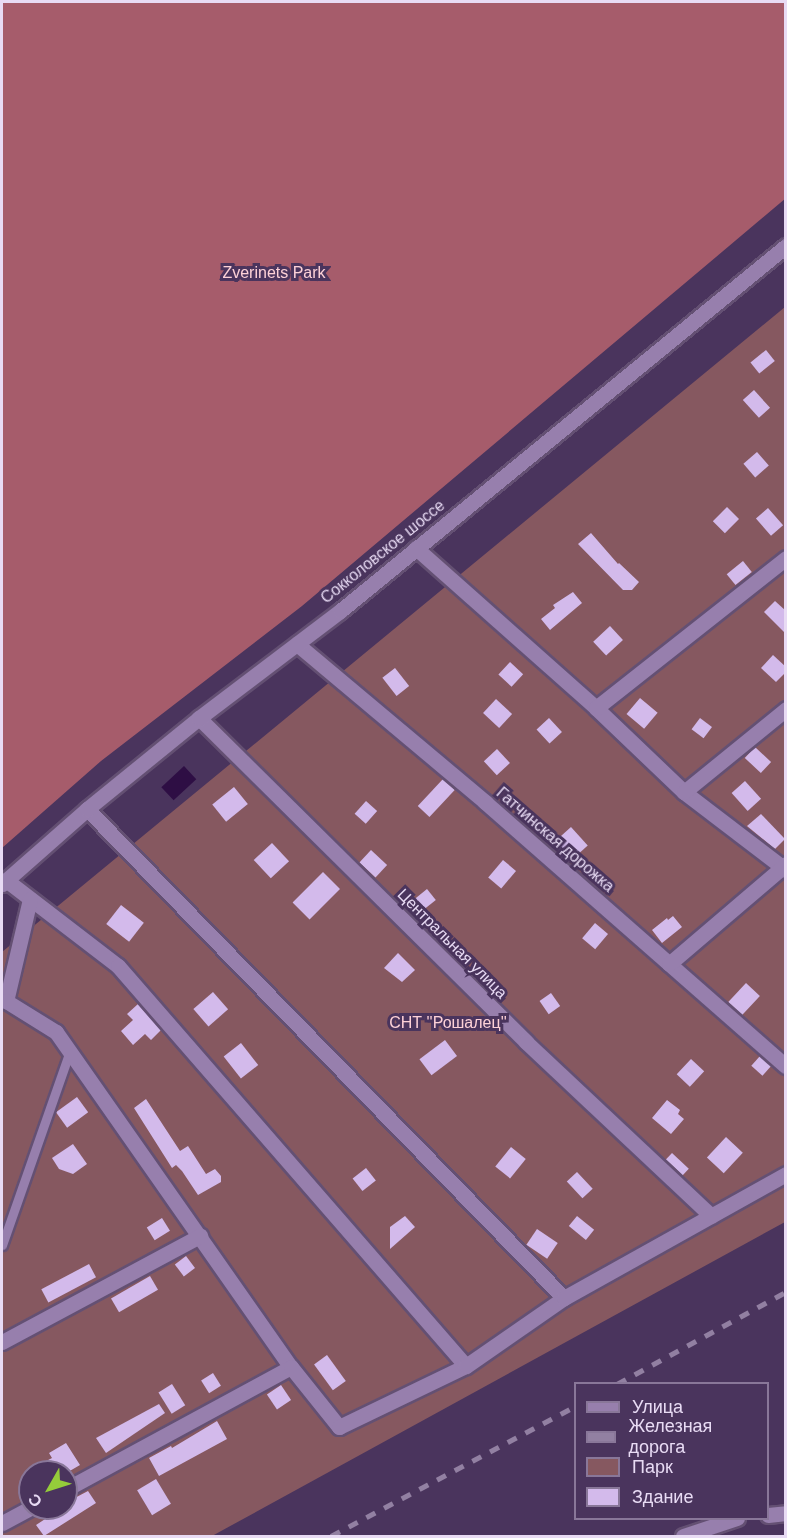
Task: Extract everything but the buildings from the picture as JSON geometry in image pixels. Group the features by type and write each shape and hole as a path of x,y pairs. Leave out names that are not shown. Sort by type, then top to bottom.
{"street":[{"name":"Сокколовское шоссе","path":"4,882 87,809 199,718 297,644 786,246"},
{"path":"416,548 596,708 684,792 784,867 669,964"},
{"path":"596,708 786,558"},
{"name":"Гатчинская дорожка","path":"297,644 485,802 786,1066"},
{"path":"684,792 786,709"},
{"name":"Центральная улица","path":"199,718 526,1042 711,1216"},
{"path":"87,809 564,1298"},
{"path":"4,882 118,966 466,1366"},
{"path":"30,899 4,1006 56,1032 291,1367 339,1427 466,1366 564,1298 786,1174"},
{"path":"2,1342 200,1236"},
{"path":"78,1482 291,1367"},
{"path":"769,1515 786,1513"},
{"path":"2,1523 18,1514"},
{"path":"683,1536 731,1520"}],"lane":[{"path":"2,1245 70,1051"}],"green space":[{"name":"Zverinets Park","path":"2,2 785,2 786,198 302,606 101,761 2,848"},
{"name":"СНТ ''Рошалец''","path":"785,307 785,1222 212,1536 2,1536 2,952"}],"shaded area":[{"path":"184,766 196,779 174,800 161,787"}],"railway":[{"path":"621,1382 786,1292"},
{"path":"331,1536 574,1407"}]}
